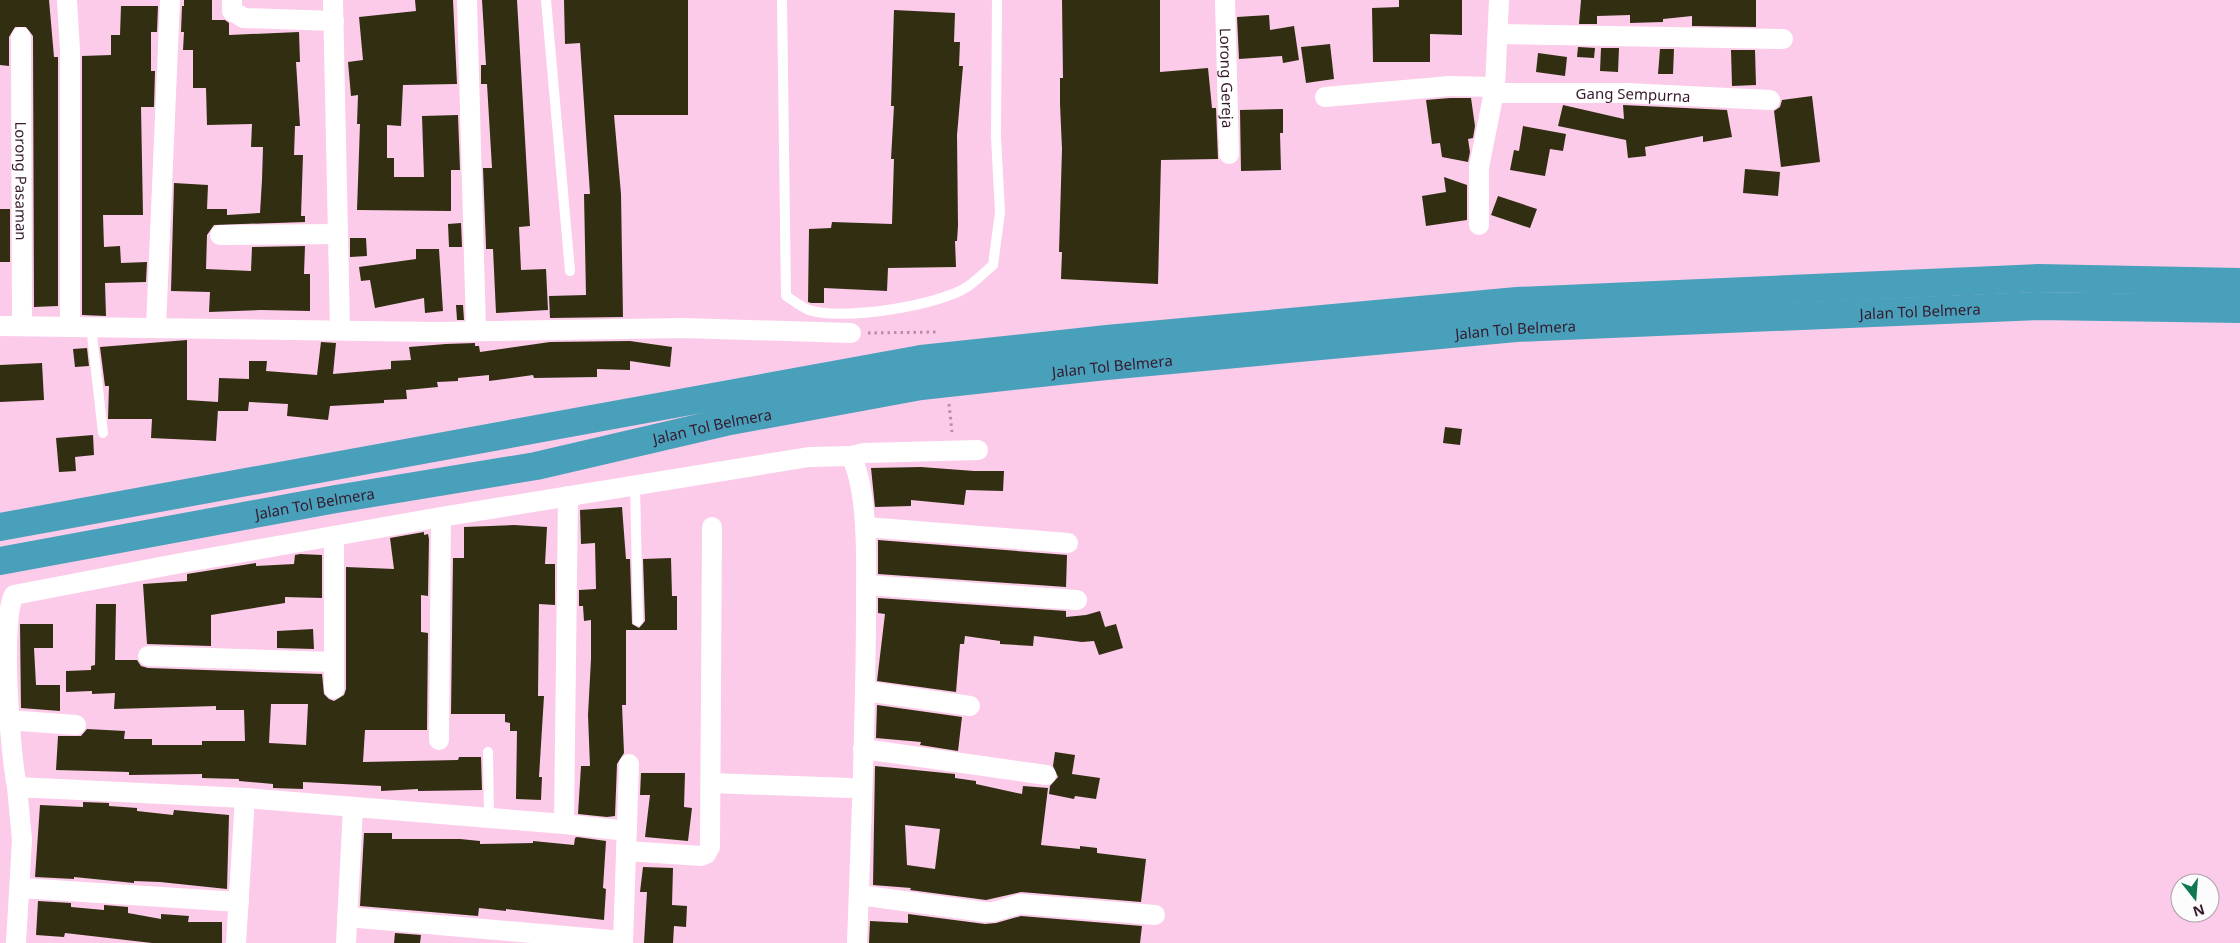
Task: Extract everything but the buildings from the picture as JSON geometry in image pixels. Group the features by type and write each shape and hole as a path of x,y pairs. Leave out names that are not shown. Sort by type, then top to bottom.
{"highway":[{"name":"Jalan Tol Belmera","path":"0,527 921,359 1107,339 1517,301 2038,278 2233,282"},
{"name":"Jalan Tol Belmera","path":"0,561 536,466 725,422 920,386 1106,366 1516,328 2037,306 2234,309"}],"street":[{"path":"67,0 70,50 70,326"},
{"path":"156,327 170,0"},
{"path":"232,0 232,11 244,18 334,21"},
{"path":"333,0 340,329"},
{"path":"467,0 476,331"},
{"name":"Lorong Gereja","path":"1226,0 1229,154"},
{"path":"1479,225 1479,167 1494,90 1498,34 1498,0"},
{"path":"1498,34 1783,40"},
{"name":"Lorong Pasaman","path":"21,37 22,325"},
{"name":"Gang Sempurna","path":"1325,97 1450,86 1494,90 1626,93 1770,100"},
{"path":"220,235 338,234"},
{"path":"0,326 476,331 683,328 851,333"},
{"path":"16,943 21,888 22,840 17,787 7,720 6,630 7,613 14,595 441,517 809,457 978,450"},
{"path":"850,456 857,474 866,527 866,691 857,943"},
{"path":"564,824 568,496"},
{"path":"439,740 441,517"},
{"path":"626,851 701,856 706,854 710,847 712,527"},
{"path":"866,527 1068,543"},
{"path":"334,536 334,690"},
{"path":"866,584 1077,600"},
{"path":"148,656 334,662"},
{"path":"866,691 970,706"},
{"path":"7,720 76,725"},
{"path":"863,749 1046,775"},
{"path":"347,917 623,942 629,764"},
{"path":"711,783 849,788"},
{"path":"17,787 245,798 564,824 627,831"},
{"path":"236,943 245,798"},
{"path":"346,943 353,807"},
{"path":"21,888 239,902"},
{"path":"858,895 985,912 993,912 1020,904 1156,914"}],"lane":[{"path":"546,0 570,271"},
{"path":"782,0 786,296 808,310 834,314 889,310 930,301 966,288 993,265 1000,212 996,138 997,0"},
{"path":"91,326 103,433"},
{"path":"635,486 638,621"},
{"path":"488,752 489,818"}],"path":[{"path":"851,333 937,332"}]}
